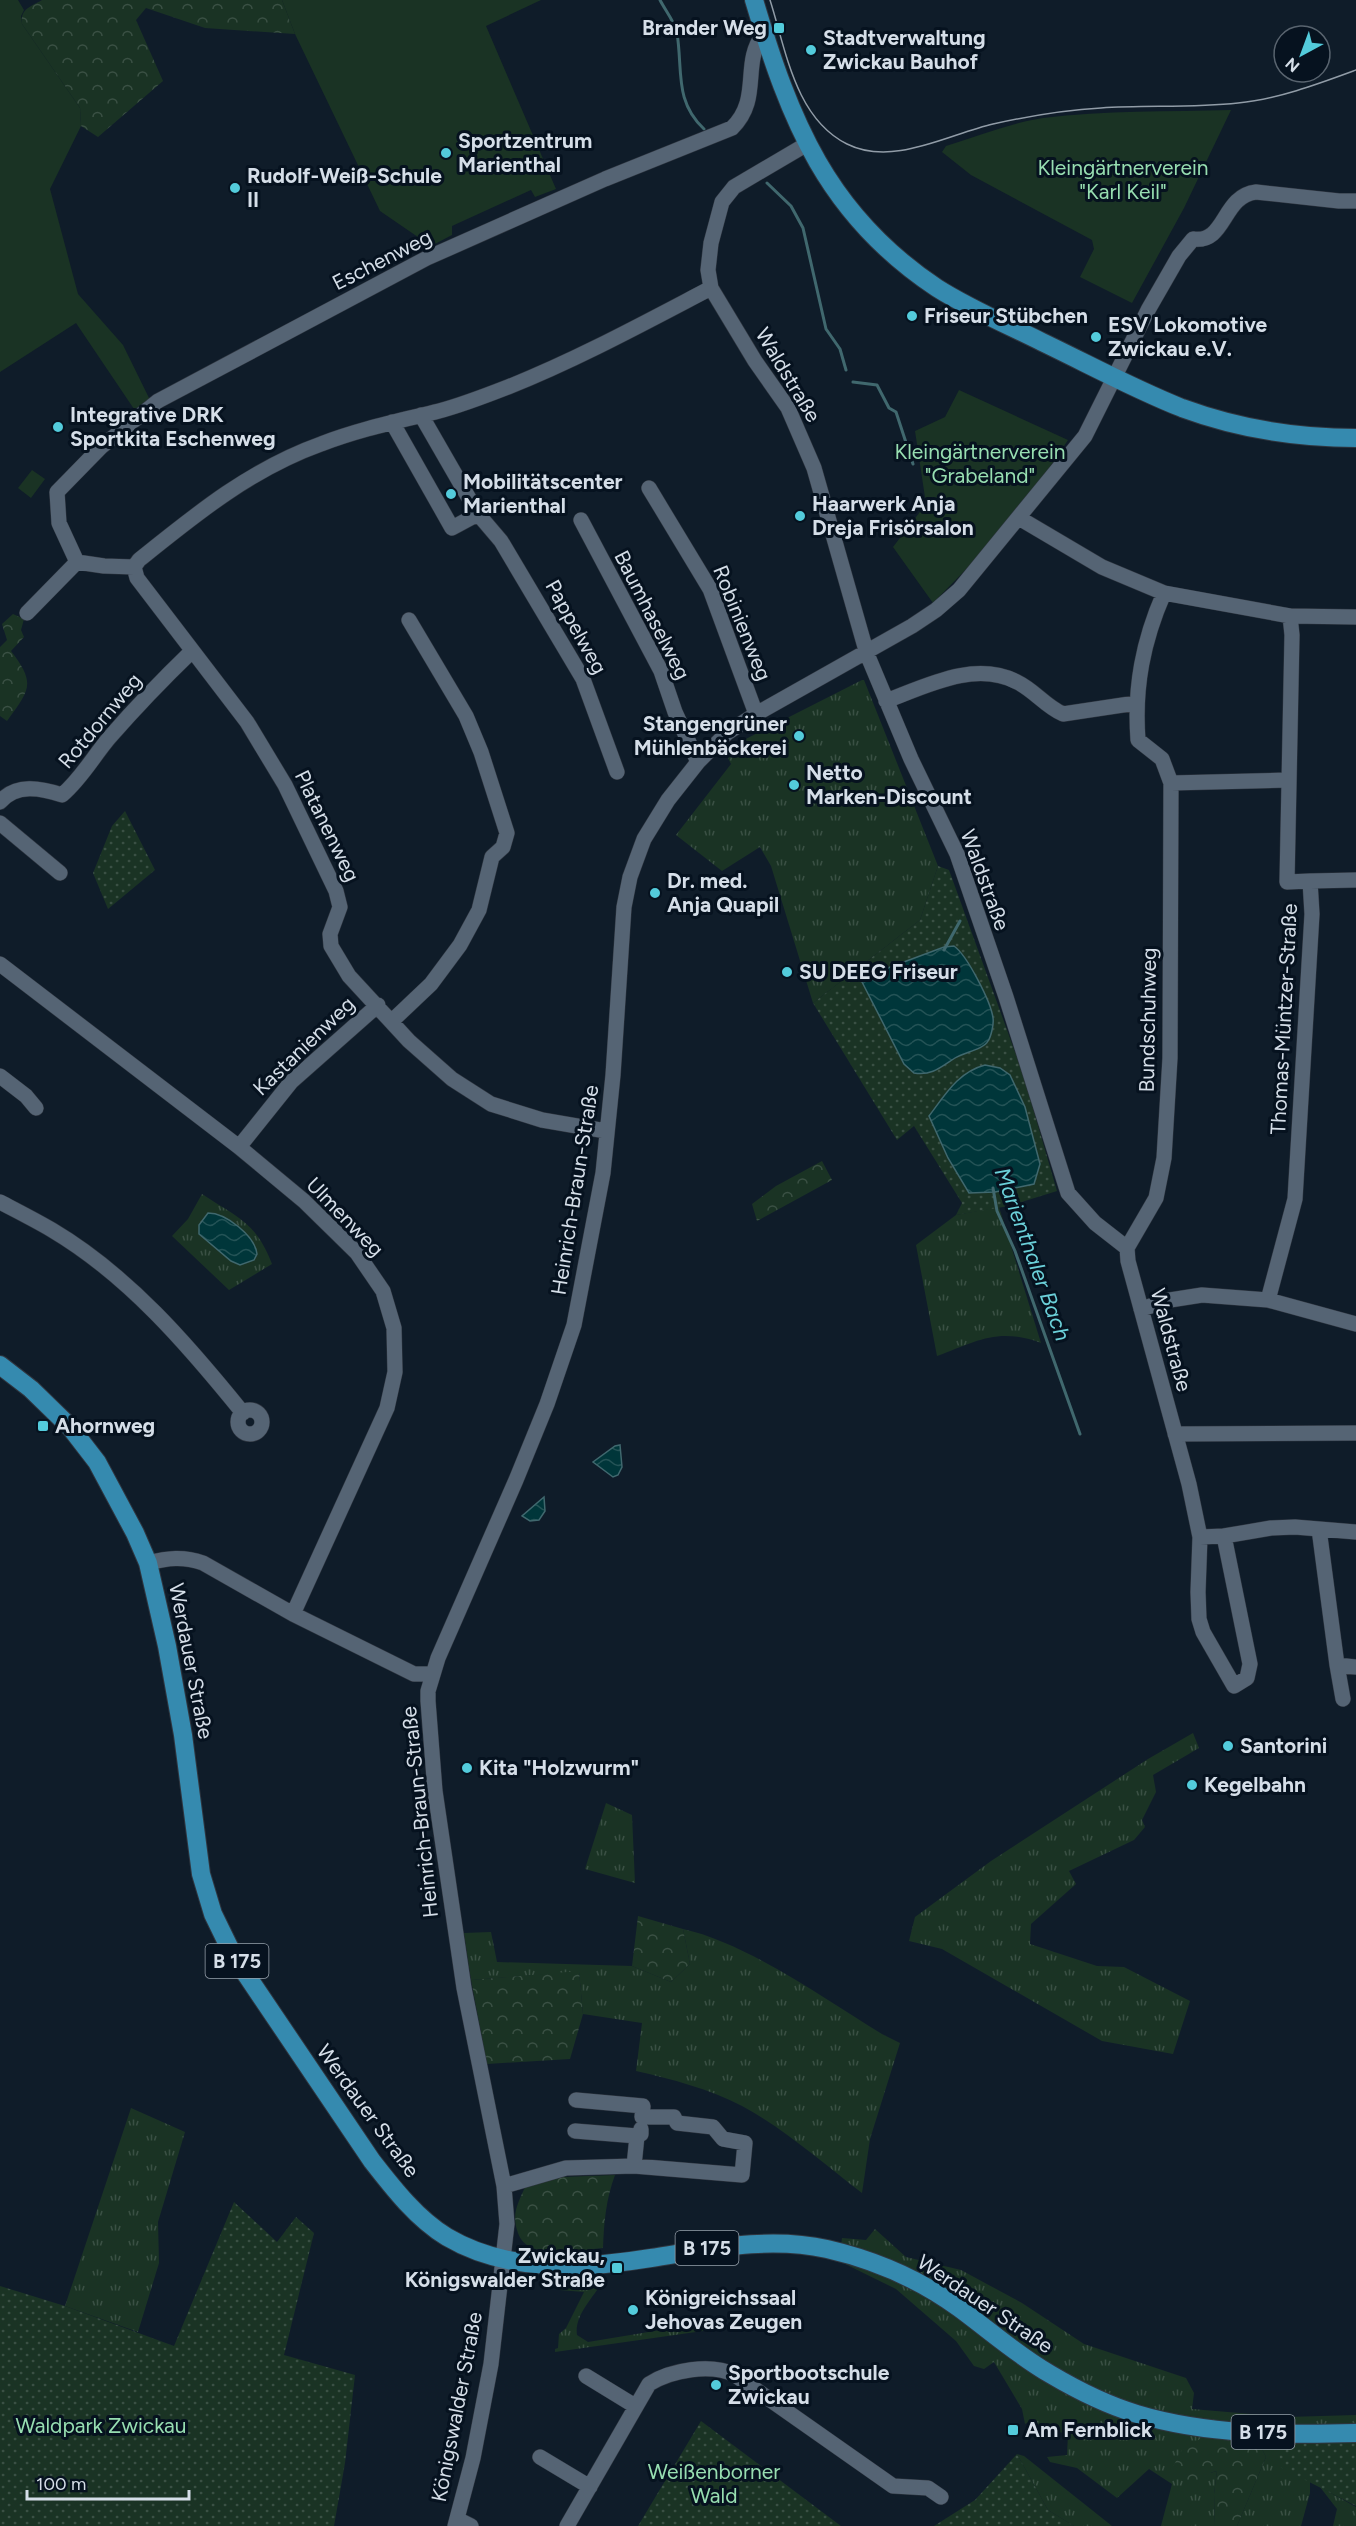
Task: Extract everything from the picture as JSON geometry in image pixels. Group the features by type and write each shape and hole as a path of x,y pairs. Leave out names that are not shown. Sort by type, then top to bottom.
{"main road":[{"path":"754,0 763,35 793,116 807,144 833,186 862,223 893,254 920,276 959,300 1176,406 1247,428 1287,435 1356,438"},
{"name":"Werdauer Straße","path":"0,1365 60,1415 97,1462 116,1495 148,1563 167,1646 183,1736 201,1874 213,1914 233,1955 346,2124 390,2185 427,2222 447,2236 505,2260 547,2265 604,2264 737,2245 769,2243 824,2248 854,2256 906,2276 957,2306 1047,2373 1106,2403 1137,2415 1231,2430 1322,2434 1356,2433"}],"street":[{"name":"Eschenweg","path":"77,562 59,523 57,492 101,447 158,402 427,258 605,179 732,128 744,116 749,97 755,45 763,35"},
{"name":"Waldstraße","path":"807,144 734,187 722,202 711,243 708,270 711,288 755,361 788,408 814,468 867,654 910,759 957,854 1006,997 1068,1193 1095,1223 1127,1248 1128,1261 1189,1484 1200,1537 1199,1619 1203,1632 1234,1686 1247,1678 1251,1664 1224,1536"},
{"name":"Heinrich-Braun-Straße","path":"505,2260 507,2224 504,2186 464,1988 444,1860 435,1791 428,1691 438,1658 542,1415 574,1325 603,1173 613,1075 624,907 630,877 644,839 668,800 698,762 728,734 756,714 867,654 936,610 958,590 1085,436 1113,376 1179,255 1192,239 1203,241 1212,237 1236,199 1245,193 1256,192 1356,201"},
{"path":"27,613 77,562 134,567 139,560 221,495 255,475 320,444 441,410 507,387 579,358 711,288"},
{"name":"Pappelweg","path":"421,415 478,514 501,541 583,679 617,772"},
{"path":"392,422 452,528 478,514"},
{"name":"Robinienweg","path":"649,488 710,588 756,714"},
{"path":"1019,518 1094,563 1164,593 1290,616 1356,617"},
{"name":"Baumhaselweg","path":"581,520 661,671 675,712 698,762"},
{"name":"Platanenweg","path":"134,567 137,578 247,722 285,785 336,891 340,907 330,934 331,946 349,975 409,1041 452,1079 491,1104 542,1120 606,1131"},
{"name":"Bundschuhweg","path":"1127,1248 1156,1198 1164,1158 1170,1058 1171,783 1162,759 1138,740 1136,703 1142,653 1164,593"},
{"name":"Thomas-Müntzer-Straße","path":"1268,1300 1295,1199 1312,914 1310,881 1287,882 1287,780 1292,635 1290,616"},
{"path":"393,1021 431,984 460,945 479,910 492,857 502,847 507,833 484,759 466,716 409,620"},
{"name":"Rotdornweg","path":"0,802 5,796 20,789 44,789 62,795 75,784 96,754 146,695 192,651"},
{"path":"886,701 973,673 995,674 1015,681 1031,690 1053,710 1063,714 1136,703"},
{"path":"1171,783 1287,780"},
{"path":"0,823 60,873"},
{"path":"1310,881 1356,880"},
{"name":"Ulmenweg","path":"0,964 239,1147 304,1201 357,1253 383,1291 394,1328 395,1372 387,1408 294,1614"},
{"name":"Kastanienweg","path":"239,1147 291,1082 378,1005"},
{"path":"0,1076 26,1096 36,1108"},
{"path":"0,1203 54,1230 104,1268 154,1312 191,1349 243,1413"},
{"path":"1141,1309 1170,1300 1202,1295 1268,1300 1356,1324"},
{"path":"1175,1434 1356,1433"},
{"path":"1200,1537 1224,1536 1271,1528 1356,1532"},
{"path":"1319,1529 1343,1699"},
{"path":"148,1563 172,1557 187,1558 202,1563 294,1614 414,1674 433,1674"},
{"path":"1337,1665 1356,1667"},
{"path":"576,2100 644,2106 641,2134 637,2136 634,2166"},
{"path":"504,2186 566,2168 634,2166 742,2175 745,2144 723,2139 713,2127 677,2123 674,2117 642,2117"},
{"path":"575,2131 637,2136"},
{"name":"Königswalder Straße","path":"461,2524 491,2364 505,2260"},
{"path":"567,2526 649,2384 658,2378 680,2373 724,2369 893,2486 928,2488 941,2497"},
{"path":"586,2376 635,2406"},
{"path":"540,2457 590,2487"}],"green space":[{"path":"0,0 18,0 24,10 21,16 22,24 80,108 81,126 50,189 78,294 123,345 150,400 136,412 76,323 0,372"},
{"path":"42,0 282,0 295,34 205,28 146,8 136,20 163,81 98,137 81,126 80,108 22,24 24,12"},
{"name":"Sportzentrum Marienthal","path":"282,0 541,0 486,26 556,189 535,197 531,190 452,226 452,235 431,246 380,211 295,34"},
{"name":"Kleingärtnerverein \"Karl Keil\"","path":"1231,110 1184,208 1132,303 1080,277 1094,249 1092,240 971,175 942,152 946,146 1006,126 1043,118 1113,112"},
{"name":"Kleingärtnerverein \"Grabeland\"","path":"959,390 1068,440 1005,525 933,603 893,547 926,504 915,431 945,417"},
{"path":"32,470 45,479 31,498 18,488"},
{"path":"13,614 24,619 21,630 24,637 11,651 24,671 27,686 21,701 7,721 0,716 0,647 7,640 2,624"},
{"path":"864,680 938,866 920,920 813,1003 771,866 760,847 722,871 676,835 731,764 724,750"},
{"path":"125,811 155,870 108,909 93,873 112,826"},
{"path":"938,866 949,870 1023,1074 1057,1191 1009,1206 956,1215 962,1203 914,1126 897,1140 813,1003 920,920"},
{"path":"822,1161 832,1180 757,1221 752,1204 776,1186"},
{"path":"202,1194 236,1216 252,1230 266,1250 272,1264 229,1290 172,1236 188,1219"},
{"path":"999,1207 1041,1343 1026,1338 1000,1336 976,1341 937,1356 916,1245 956,1215"},
{"path":"1193,1733 1199,1748 1153,1775 1156,1792 1142,1820 1145,1827 1134,1840 1069,1871 1076,1884 1031,1924 1030,1944 1097,1966 1124,1967 1190,2001 1173,2054 1102,2041 942,1949 909,1941 915,1917 991,1861 1148,1759"},
{"path":"606,1803 632,1815 635,1883 585,1869"},
{"path":"638,1916 683,1929 690,1964 671,1982 632,1966"},
{"path":"683,1929 708,1936 759,1959 900,2043 870,2139 862,2193 789,2136 742,2106 704,2090 636,2071 642,2023 583,2014 579,1972 471,1980 464,1933 491,1932 497,1962 632,1966 671,1982 690,1964"},
{"path":"579,1971 583,2014 570,2059 487,2064 471,1980"},
{"path":"131,2108 185,2132 158,2222 159,2263 138,2332 65,2306"},
{"path":"615,2175 606,2211 603,2248 568,2252 543,2251 532,2248 518,2233 515,2214 526,2185 563,2177"},
{"name":"Waldpark Zwickau","path":"234,2202 277,2242 296,2217 314,2233 284,2355 355,2375 345,2463 334,2526 0,2526 0,2286 65,2306 174,2346"},
{"path":"875,2229 906,2257 961,2270 1022,2303 1084,2344 1186,2378 1194,2393 1192,2409 1287,2417 1356,2415 1356,2440 1281,2467 1310,2481 1310,2493 1301,2526 1237,2526 1266,2457 1260,2445 1210,2473 1217,2471 1214,2494 1215,2526 1161,2526 1172,2484 1149,2469 1117,2498 1077,2468 1050,2462 1047,2457 1067,2455 1068,2434 1036,2427 1030,2421 1025,2424 1022,2409 994,2362 984,2369 974,2366 956,2341 896,2289 839,2261 842,2238 866,2240"},
{"path":"548,2278 601,2284 578,2321 577,2335 588,2342 709,2322 710,2330 555,2352 558,2348 559,2334 566,2328 584,2292 560,2290"},
{"name":"Weißenborner Wald","path":"701,2421 841,2526 638,2526"},
{"path":"1200,2439 1260,2445 1266,2457 1237,2526 1215,2526 1214,2494 1217,2471 1209,2473 1198,2491 1171,2472 1180,2452"},
{"path":"1356,2440 1356,2506 1280,2467 1279,2444 1295,2441"},
{"path":"1017,2454 1024,2456 1112,2526 1074,2526 1048,2510"},
{"path":"1017,2454 1048,2510 1074,2526 934,2526 975,2500"},
{"path":"1320,2487 1356,2507 1356,2526 1333,2526 1337,2509"}],"water":[{"path":"954,946 972,969 988,1001 993,1018 991,1034 982,1047 959,1056 931,1072 914,1073 904,1064 862,982 869,975 944,947"},
{"path":"985,1065 1000,1068 1010,1075 1025,1107 1040,1164 1034,1184 995,1192 969,1193 948,1158 929,1116 960,1079 975,1068"},
{"path":"208,1213 231,1221 245,1233 255,1247 257,1254 254,1260 240,1265 231,1261 199,1234 199,1225"},
{"path":"620,1445 622,1467 618,1475 613,1477 593,1462 615,1446"},
{"path":"544,1497 545,1511 539,1520 530,1521 522,1516"}],"waterway":[{"name":"Marienthaler Bach","path":"660,0 676,29 684,96 694,118 704,129"},
{"name":"Marienthaler Bach","path":"767,183 791,206 803,228 826,329 840,349 846,370"},
{"name":"Marienthaler Bach","path":"853,382 877,385 889,408 896,412 913,464"},
{"name":"Marienthaler Bach","path":"944,950 960,921"},
{"name":"Marienthaler Bach","path":"993,1188 997,1211 1015,1251 1080,1434"}],"tram line":[{"path":"770,0 795,81 815,118 829,132 847,144 865,150 883,152 902,150 993,124 1060,112 1118,107 1221,105 1253,101 1298,90 1356,70"}],"place":[{"name":"Brander Weg","path":"779,28"},
{"name":"Stadtverwaltung Zwickau Bauhof","path":"811,50"},
{"name":"Sportzentrum Marienthal","path":"446,153"},
{"name":"Rudolf-Weiß-Schule II","path":"235,188"},
{"name":"Friseur Stübchen","path":"912,316"},
{"name":"ESV Lokomotive Zwickau e.V.","path":"1096,337"},
{"name":"Integrative DRK Sportkita Eschenweg","path":"58,427"},
{"name":"Mobilitätscenter Marienthal","path":"451,494"},
{"name":"Haarwerk Anja Dreja Frisörsalon","path":"800,516"},
{"name":"Stangengrüner Mühlenbäckerei","path":"799,736"},
{"name":"Netto Marken-Discount","path":"794,785"},
{"name":"Dr. med. Anja Quapil","path":"655,893"},
{"name":"SU DEEG Friseur","path":"787,972"},
{"name":"Ahornweg","path":"43,1426"},
{"name":"Santorini","path":"1228,1746"},
{"name":"Kita \"Holzwurm\"","path":"467,1768"},
{"name":"Kegelbahn","path":"1192,1785"},
{"name":"Zwickau, Königswalder Straße","path":"617,2268"},
{"name":"Königreichssaal Jehovas Zeugen","path":"633,2310"},
{"name":"Sportbootschule Zwickau","path":"716,2385"},
{"name":"Am Fernblick","path":"1013,2430"}]}
